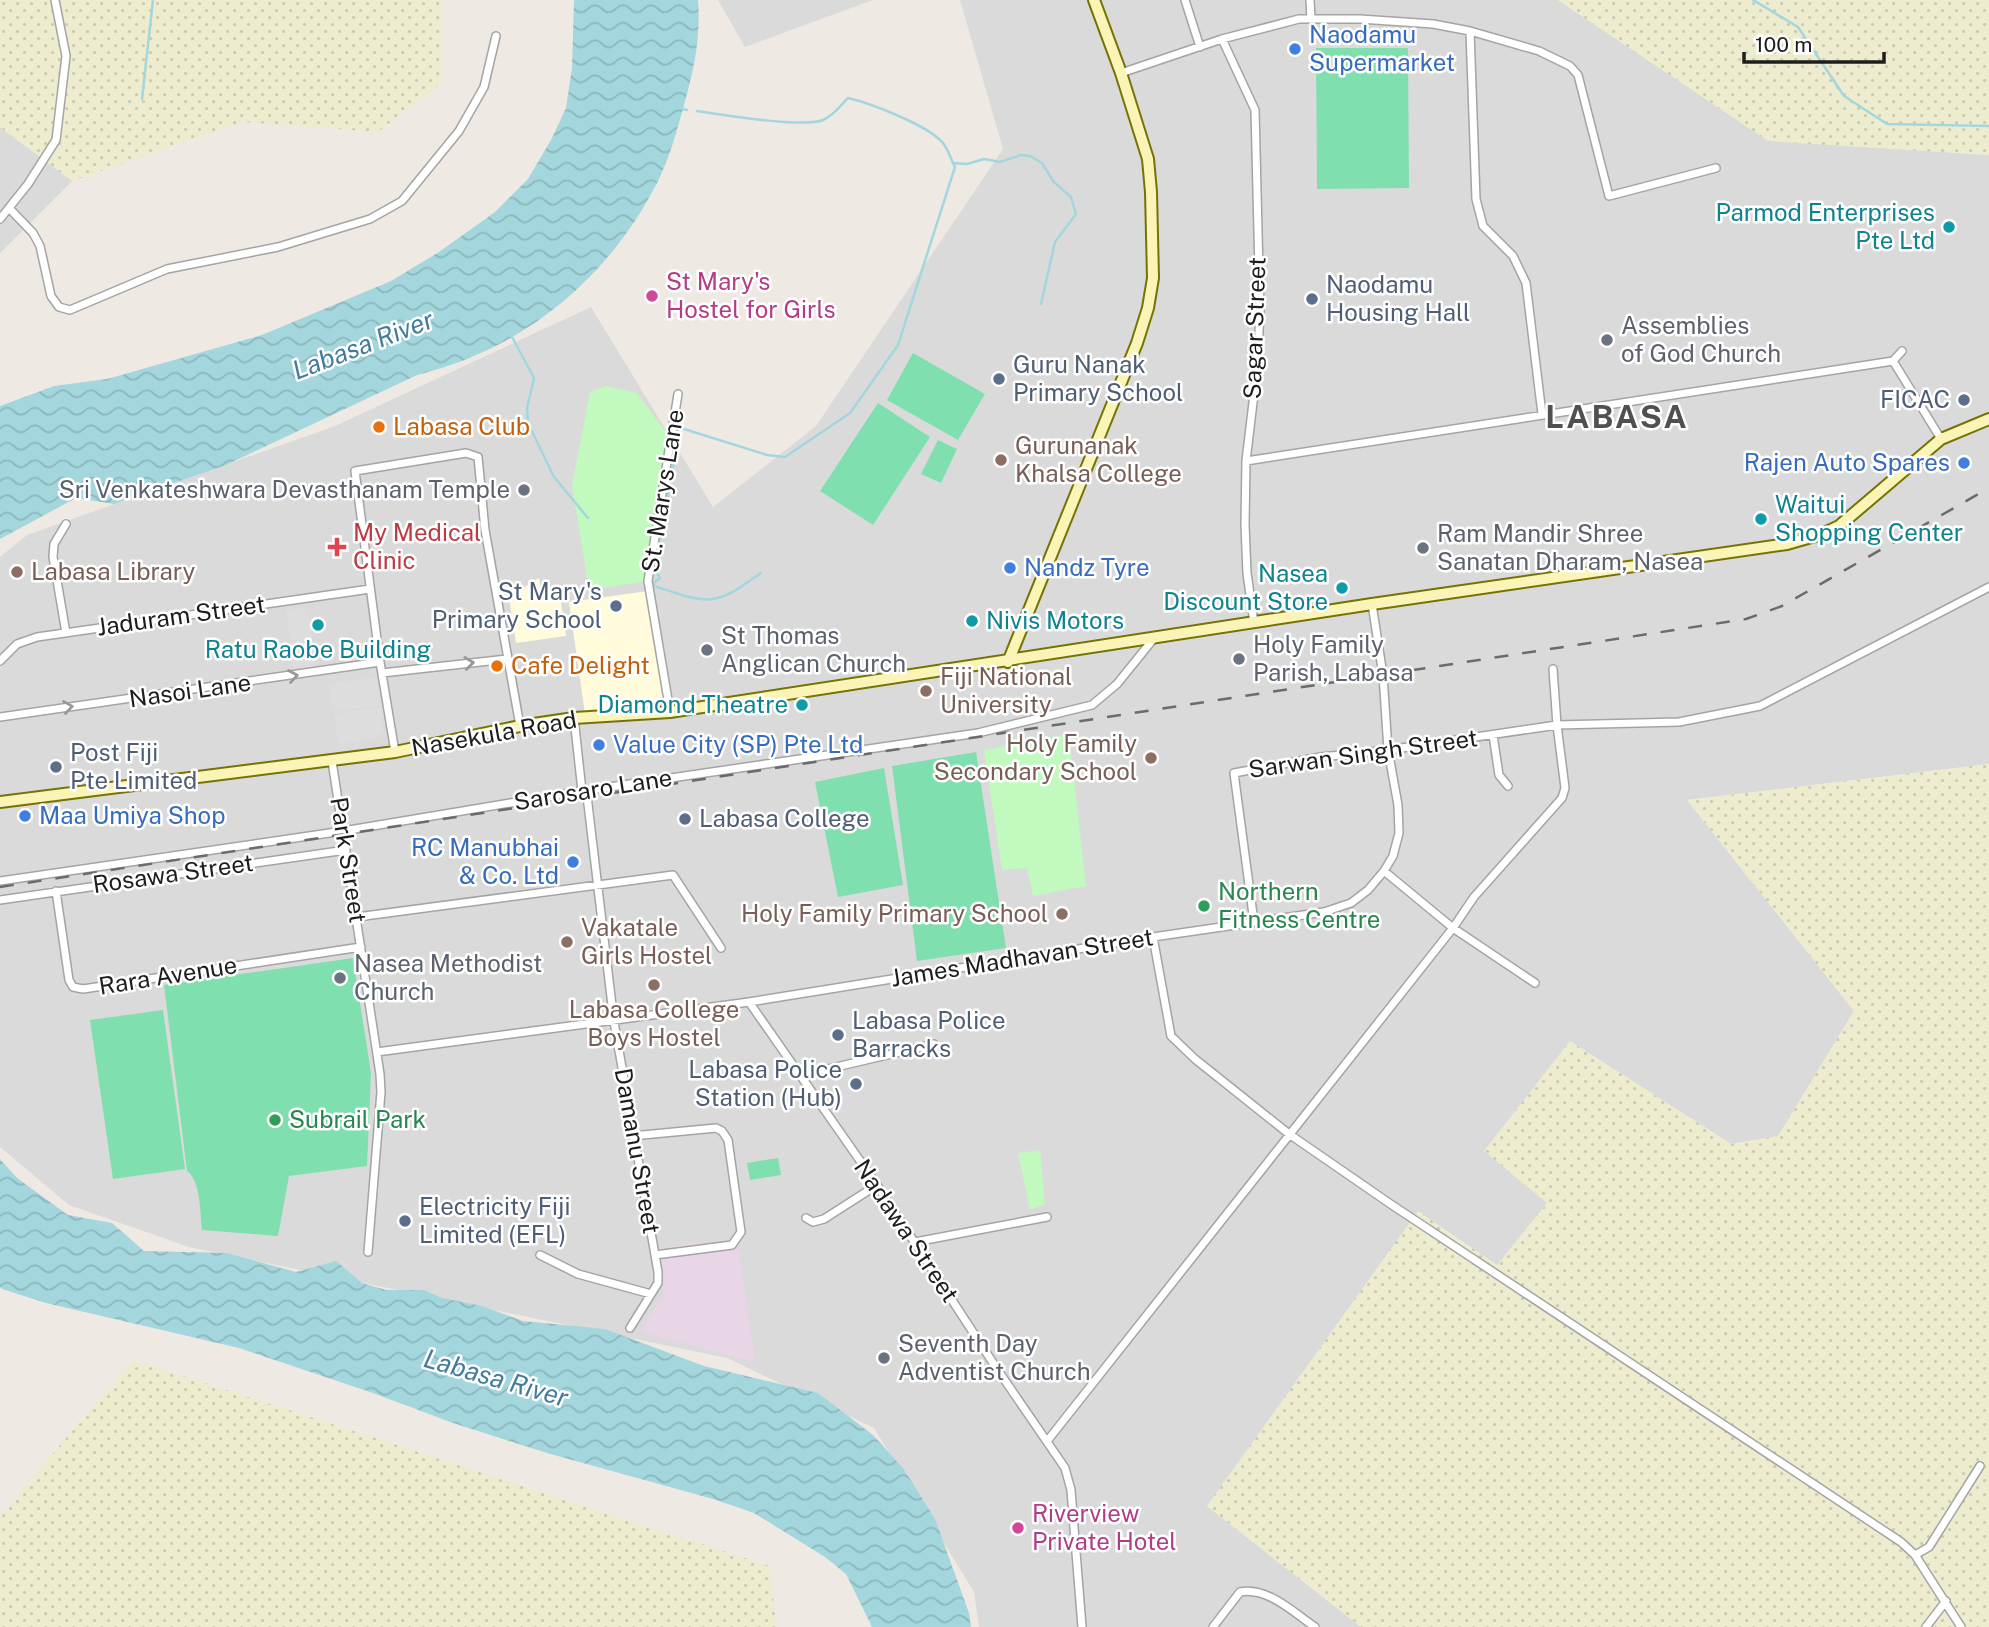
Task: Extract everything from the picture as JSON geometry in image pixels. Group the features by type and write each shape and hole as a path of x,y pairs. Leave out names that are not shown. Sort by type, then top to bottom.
{"main road":[{"path":"1008,662 1137,343 1148,308 1153,278 1152,192 1148,159 1094,0"},
{"name":"Nasekula Road","path":"0,802 395,752 520,726 574,718 670,712 1008,662 1156,636 1773,546 1808,539 1839,526 1941,439 1989,419"}],"street":[{"path":"0,219 57,140 66,57 55,0"},
{"path":"1185,0 1200,47"},
{"path":"1310,0 1311,19"},
{"path":"1121,73 1222,39 1299,19 1360,19 1433,24 1539,51 1570,66 1578,75 1609,196 1716,168"},
{"path":"1470,32 1476,199 1483,226 1513,256 1526,283 1542,414"},
{"path":"9,208 33,233 40,246 51,296 59,307 70,310 167,270 278,247 370,219 402,201 459,131 484,87 496,36"},
{"name":"Sagar Street","path":"1222,39 1255,110 1260,312 1257,369 1246,461 1247,573 1254,623"},
{"path":"1246,461 1893,361 1902,351"},
{"path":"1893,361 1941,439"},
{"name":"St. Marys Lane","path":"670,712 648,581 678,394"},
{"path":"395,752 380,662 355,471 466,453 478,457 485,530 520,726"},
{"path":"66,524 54,544 53,557 66,633"},
{"name":"Sarwan Singh Street","path":"1254,922 1234,773 1321,757 1557,725 1679,722 1760,706 1989,587"},
{"name":"Jaduram Street","path":"0,662 17,644 37,637 370,589"},
{"name":"James Madhavan Street","path":"377,1052 749,1002 1324,912 1351,903 1368,890 1384,871 1393,856 1399,833 1400,818 1388,750 1383,675 1372,604"},
{"name":"Sarosaro Lane","path":"0,881 978,733 1092,705 1117,684 1156,636"},
{"path":"382,674 507,659"},
{"name":"Nasoi Lane","path":"0,717 380,662"},
{"path":"1048,1440 1453,928 1474,897 1562,798 1565,788 1553,669"},
{"name":"Damanu Street","path":"574,718 582,791 587,796 614,1022 658,1283 630,1328"},
{"path":"1493,735 1499,775 1508,786"},
{"name":"Park Street","path":"332,761 362,947 381,1092 368,1252"},
{"name":"Rosawa Street","path":"0,900 346,850"},
{"path":"1384,871 1453,928 1535,983"},
{"path":"356,917 673,875 721,948"},
{"name":"Rara Avenue","path":"56,891 69,980 73,988 83,989 362,947"},
{"path":"1153,937 1171,1036 1195,1059 1289,1133 1392,1205 1849,1506 1915,1555 1961,1627"},
{"name":"Nadawa Street","path":"749,1002 877,1185 1023,1409 1048,1440 1065,1468 1071,1490 1082,1627"},
{"path":"802,1075 933,1044"},
{"path":"632,1136 716,1128 722,1131 728,1140 741,1232 738,1239 732,1245 655,1255"},
{"path":"806,1218 813,1222 824,1219 877,1185"},
{"path":"915,1242 1047,1217"},
{"path":"540,1255 578,1274 651,1294"},
{"path":"1915,1555 1929,1548 1980,1466"},
{"path":"1213,1627 1240,1591 1254,1589 1268,1595 1315,1627"},
{"path":"1926,1627 1946,1601"}],"shaded area":[{"path":"0,0 441,0 442,83 378,132 243,122 72,181 0,127"},
{"path":"718,0 873,0 745,47"},
{"path":"960,0 1558,0 1768,140 1989,155 1989,764 1687,800 1854,1011 1778,1137 1731,1144 1570,1041 1547,1203 1497,1266 1418,1212 1207,1506 1361,1627 979,1627 974,1592 874,1428 727,1358 189,1247 69,1205 0,1147 0,557 27,535 335,426 591,307 713,507 816,426 1003,149"},
{"path":"1558,0 1989,0 1989,155 1768,141"},
{"path":"0,127 72,181 0,253"},
{"path":"539,578 542,598 560,596 566,636 516,643 509,597"},
{"path":"648,591 665,702 585,714 569,602"},
{"path":"308,607 315,667 293,669 286,610"},
{"path":"376,677 381,705 332,712 328,684"},
{"path":"381,707 383,729 377,739 338,744 334,714"},
{"path":"1989,764 1989,1627 1361,1627 1207,1506 1418,1211 1497,1265 1547,1203 1484,1151 1570,1041 1731,1144 1778,1136 1854,1011 1687,800"},
{"path":"693,1242 739,1250 755,1362 641,1332 664,1292 648,1254"},
{"path":"134,1360 770,1566 776,1627 0,1627 0,1518"}],"green space":[{"path":"1316,48 1408,48 1409,188 1317,189"},
{"path":"913,353 985,394 958,440 887,400"},
{"path":"607,386 637,393 673,442 648,581 589,590 572,485 590,392"},
{"path":"878,403 930,437 873,525 820,491"},
{"path":"938,440 957,449 941,483 921,474"},
{"path":"1069,734 1086,886 1033,896 1027,868 1002,870 984,750"},
{"path":"976,752 1006,948 917,961 892,766"},
{"path":"884,768 903,885 838,897 815,782"},
{"name":"Subrail Park","path":"353,958 371,1073 367,1166 289,1176 278,1236 202,1230 195,1182 187,1171 164,985"},
{"path":"163,1010 185,1169 113,1179 90,1020"},
{"path":"1040,1150 1045,1204 1030,1210 1018,1153"},
{"path":"778,1158 781,1175 750,1180 747,1163"}],"water":[{"name":"Labasa River","path":"574,0 698,0 698,40 694,66 666,163 638,216 615,249 588,278 559,305 527,328 493,347 456,363 417,375 226,465 114,504 76,498 0,539 0,406 54,386 107,379 262,335 391,281 439,252 495,212 528,179 566,108 572,68"},
{"name":"Labasa River","path":"0,1159 17,1178 68,1215 112,1223 144,1251 227,1253 296,1272 336,1261 362,1283 386,1290 424,1290 442,1298 482,1306 523,1321 605,1329 704,1366 818,1393 873,1435 903,1468 935,1519 969,1613 971,1627 872,1627 846,1574 825,1557 754,1513 453,1423 239,1348 46,1303 2,1289"}],"waterway":[{"path":"142,99 153,0"},
{"path":"1753,0 1798,27 1844,96 1887,124 1989,126"},
{"path":"697,111 762,120 813,122 830,116 848,98 883,110 935,135 944,145 955,167 898,345 850,413 785,457 767,455 677,429 677,446 654,570 660,578 652,584 687,597 720,598 761,573"},
{"path":"683,109 687,110"},
{"path":"953,163 967,164 984,159 1000,162 1021,155 1030,156 1042,163 1053,181 1071,197 1076,214 1055,242 1041,304"},
{"path":"511,335 534,378 527,408 528,423 554,477 588,518"}],"railway":[{"path":"0,887 1746,619 1782,606 1989,488"}],"place":[{"name":"Naodamu Supermarket","path":"1295,49"},
{"name":"Parmod Enterprises Pte Ltd","path":"1949,227"},
{"name":"St Mary's Hostel for Girls","path":"652,296"},
{"name":"Naodamu Housing Hall","path":"1312,299"},
{"name":"Assemblies of God Church","path":"1607,340"},
{"name":"Guru Nanak Primary School","path":"999,379"},
{"name":"FICAC","path":"1964,400"},
{"name":"Labasa Club","path":"379,427"},
{"name":"Gurunanak Khalsa College","path":"1001,460"},
{"name":"Rajen Auto Spares","path":"1964,463"},
{"name":"Sri Venkateshwara Devasthanam Temple","path":"524,490"},
{"name":"Waitui Shopping Center","path":"1761,519"},
{"name":"My Medical Clinic","path":"337,547"},
{"name":"Ram Mandir Shree Sanatan Dharam, Nasea","path":"1423,548"},
{"name":"Nandz Tyre","path":"1010,568"},
{"name":"Labasa Library","path":"17,572"},
{"name":"Nasea Discount Store","path":"1342,588"},
{"name":"St Mary's Primary School","path":"616,606"},
{"name":"Nivis Motors","path":"972,621"},
{"name":"Ratu Raobe Building","path":"318,625"},
{"name":"St Thomas Anglican Church","path":"707,650"},
{"name":"Holy Family Parish, Labasa","path":"1239,659"},
{"name":"Cafe Delight","path":"497,666"},
{"name":"Fiji National University","path":"926,691"},
{"name":"Diamond Theatre","path":"802,705"},
{"name":"Value City (SP) Pte Ltd","path":"599,745"},
{"name":"Holy Family Secondary School","path":"1151,758"},
{"name":"Post Fiji Pte Limited","path":"56,767"},
{"name":"Maa Umiya Shop","path":"25,816"},
{"name":"Labasa College","path":"685,819"},
{"name":"RC Manubhai & Co. Ltd","path":"573,862"},
{"name":"Northern Fitness Centre","path":"1204,906"},
{"name":"Holy Family Primary School","path":"1062,914"},
{"name":"Vakatale Girls Hostel","path":"567,942"},
{"name":"Nasea Methodist Church","path":"340,978"},
{"name":"Labasa College Boys Hostel","path":"654,985"},
{"name":"Labasa Police Barracks","path":"838,1035"},
{"name":"Labasa Police Station (Hub)","path":"856,1084"},
{"name":"Subrail Park","path":"275,1120"},
{"name":"Electricity Fiji Limited (EFL)","path":"405,1221"},
{"name":"Seventh Day Adventist Church","path":"884,1358"},
{"name":"Riverview Private Hotel","path":"1018,1528"}],"district":[{"name":"LABASA","path":"1617,417"}]}
